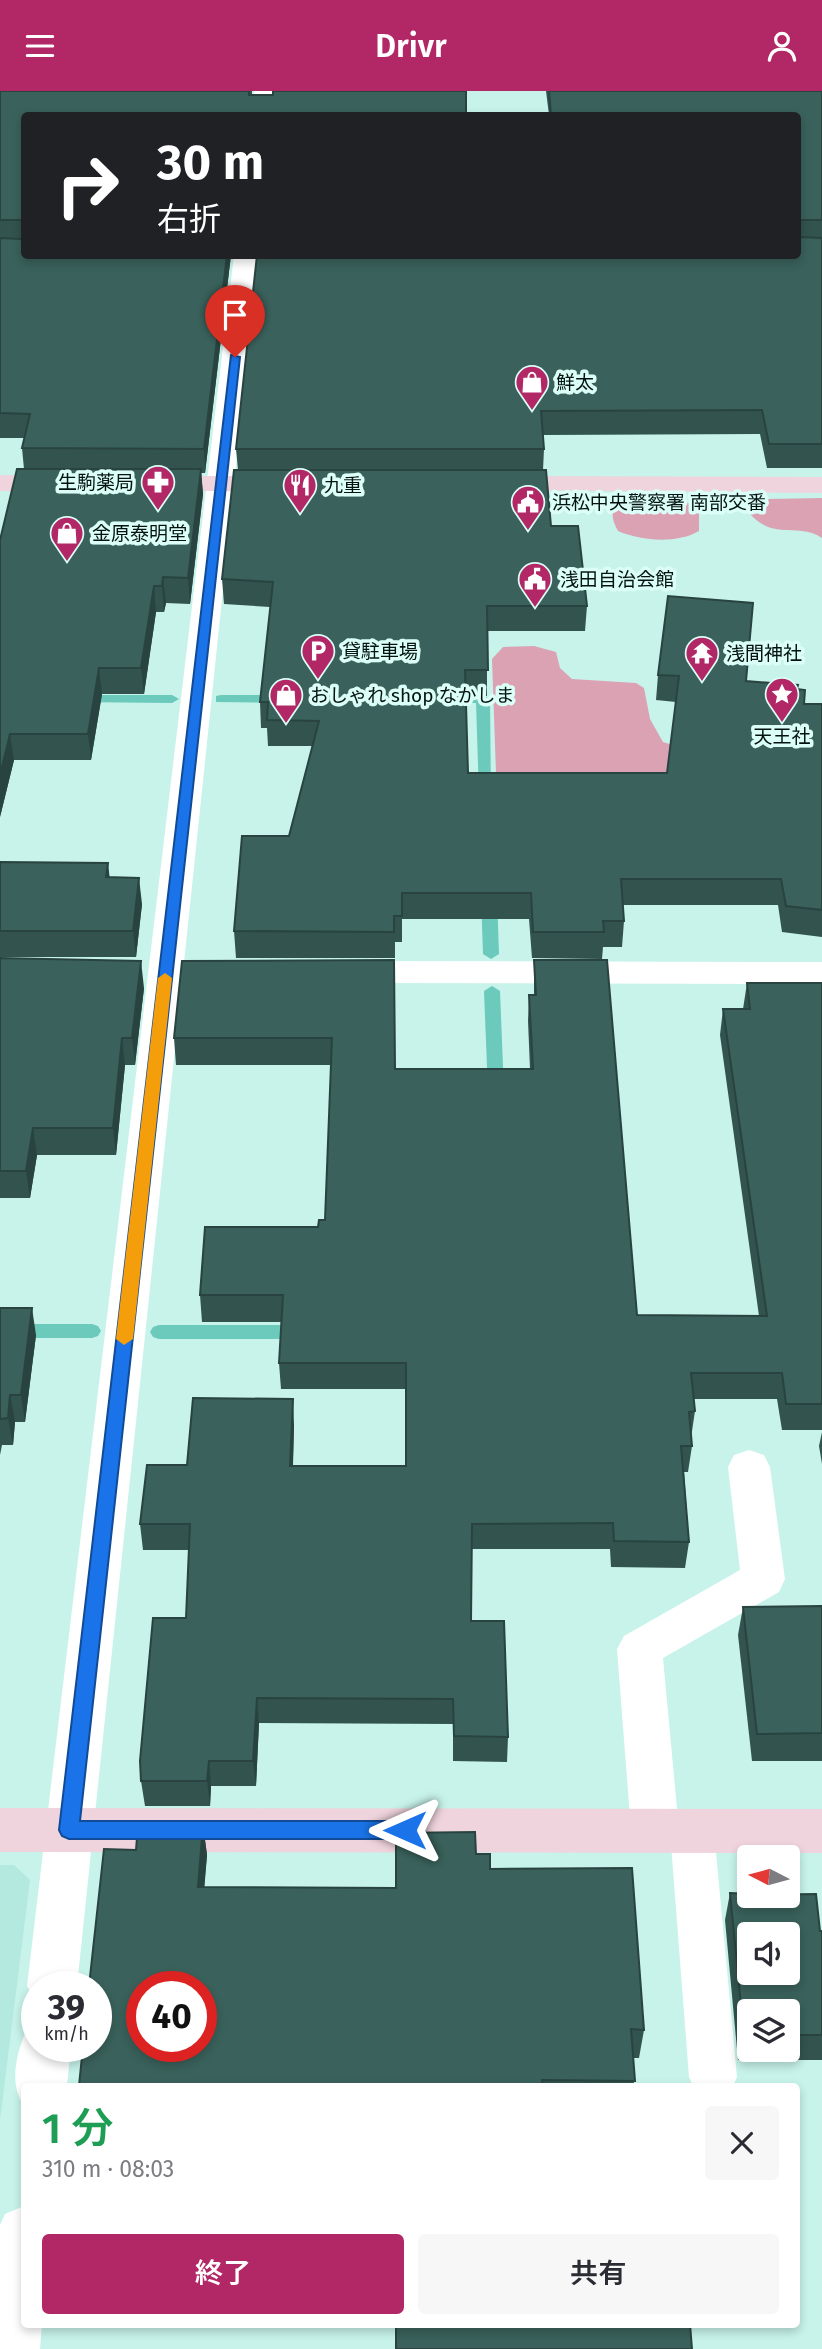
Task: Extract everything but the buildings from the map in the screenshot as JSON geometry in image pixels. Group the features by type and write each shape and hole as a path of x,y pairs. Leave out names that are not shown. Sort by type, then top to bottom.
{"street":[{"path":"261,112 264,91"},
{"path":"54,1971 246,259"},
{"path":"0,483 304,484"},
{"path":"470,484 822,485"},
{"path":"306,972 822,973"},
{"path":"674,1830 640,1649 763,1579 748,1467"},
{"path":"0,1830 822,1831"},
{"path":"41,2083 43,2062"},
{"path":"12,2349 21,2262"}],"lane":[{"path":"674,1830 713,2077"}],"shaded area":[{"path":"666,497 692,504 699,513 699,531 680,538 659,540 618,531 613,510 618,504 635,498"},
{"path":"822,498 822,538 804,531 768,527 750,514 754,505 767,499"},
{"path":"534,646 556,652 560,668 572,679 636,683 644,688 650,719 663,742 822,791 496,773 492,659 503,647"},
{"path":"0,1865 14,1865 30,1880 0,2120"}],"waterway":[{"path":"77,699 172,699"},
{"path":"221,699 284,699"},
{"path":"445,699 483,699 486,795"},
{"path":"489,896 491,954"},
{"path":"492,991 496,1092"},
{"path":"0,1331 92,1331"},
{"path":"159,1332 302,1332"}],"slow traffic":[{"path":"124,1339 165,978"}],"place":[{"name":"鮮太","path":"532,412"},
{"name":"生駒薬局","path":"158,512"},
{"name":"九重","path":"300,515"},
{"name":"浜松中央警察署 南部交番","path":"528,532"},
{"name":"金原泰明堂","path":"67,563"},
{"name":"浅田自治会館","path":"535,609"},
{"name":"貸駐車場","path":"318,681"},
{"name":"浅間神社","path":"702,683"},
{"name":"天王社","path":"782,724"},
{"name":"おしゃれ shop なかしま","path":"286,725"}],"route":[{"path":"235,357 69,1830 405,1830"}]}
